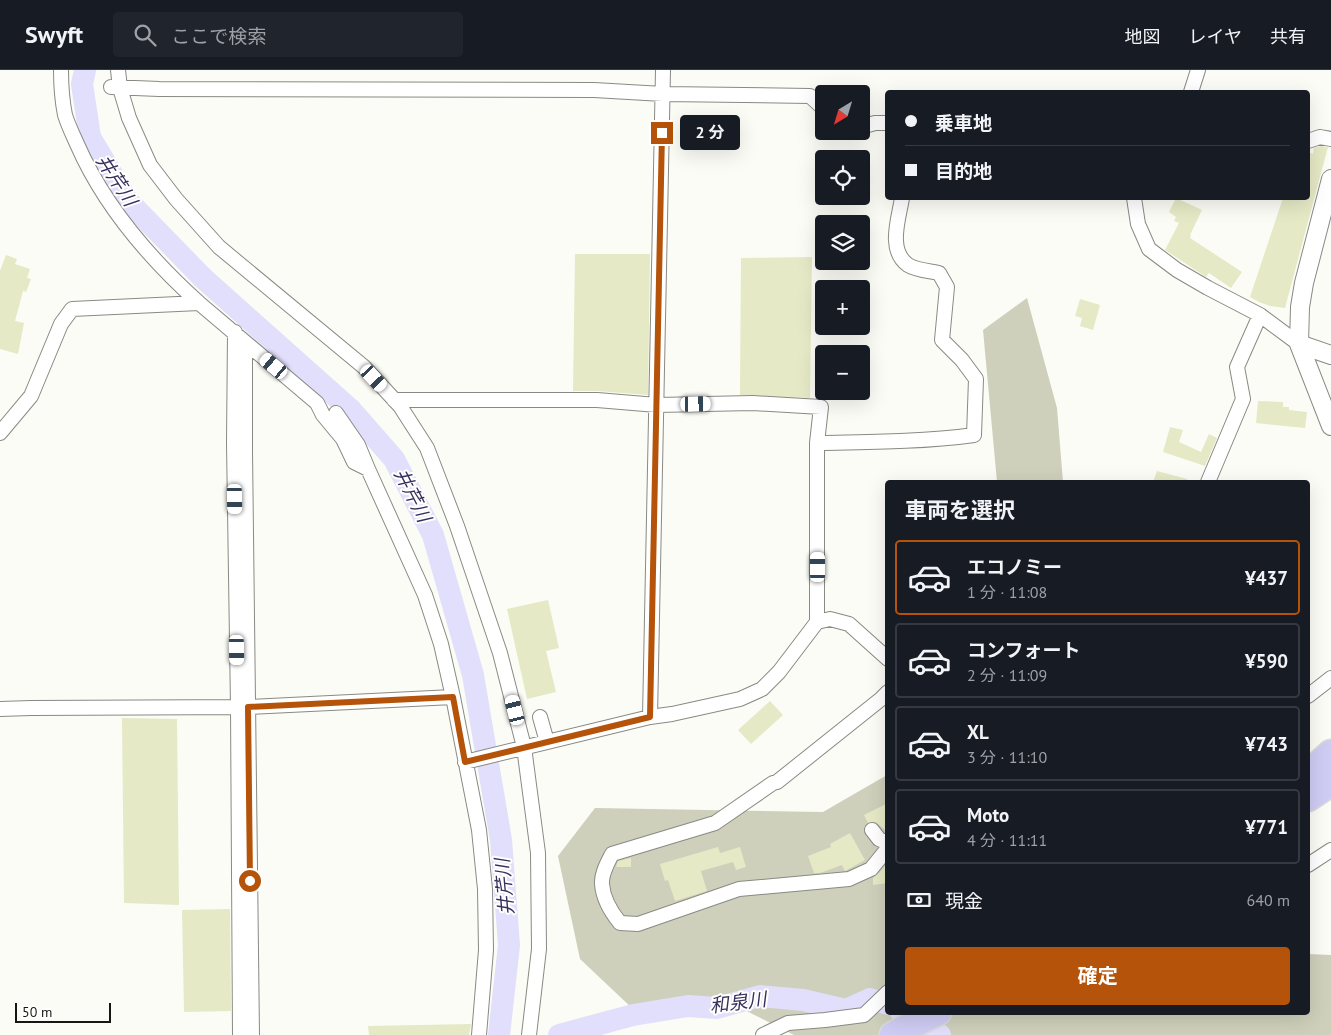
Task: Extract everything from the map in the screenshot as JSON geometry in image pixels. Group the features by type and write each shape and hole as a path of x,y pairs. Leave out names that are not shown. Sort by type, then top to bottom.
{"highway":[{"path":"1310,772 1331,753"},
{"path":"1310,797 1331,783"},
{"path":"1310,802 1331,794"},
{"path":"893,1035 932,1015"}],"street":[{"path":"61,70 61,88 66,118 102,194 134,235 184,289 317,403 323,415 343,440 354,462 368,469"},
{"path":"118,70 116,88 150,166 176,199 219,247 364,367 400,406 427,448 457,526 500,653 524,748 538,853 539,949 529,1035"},
{"path":"650,717 658,405 663,70"},
{"path":"1192,90 1198,70"},
{"path":"116,88 594,90 663,94 810,96 815,101"},
{"path":"870,124 885,123"},
{"path":"1310,140 1320,137 1331,139"},
{"path":"1331,179 1304,283 1300,307 1299,344 1331,426"},
{"path":"818,443 947,439 974,435 976,379 962,360 942,340 947,287 939,273 909,266 900,257 895,240 902,200"},
{"path":"1134,200 1138,224 1149,249 1177,270 1260,315 1299,344 1331,355"},
{"path":"0,432 31,396 61,324 72,309 199,303"},
{"path":"1209,480 1243,399 1237,367 1260,315"},
{"path":"240,337 245,450 240,1035"},
{"path":"394,400 597,400 658,405 753,403 821,407 818,443 817,622 780,672 762,689 740,699 650,717 468,762"},
{"path":"336,413 358,445 425,595 441,644 468,762 486,889 486,950 479,1035"},
{"path":"817,622 830,619 849,624 885,656"},
{"path":"1310,694 1331,678"},
{"path":"885,695 777,782 714,823 612,854 601,883 610,910 620,923 638,924 739,889 849,879 871,869 885,852"},
{"path":"0,709 243,707 453,697"},
{"path":"243,707 252,1035"},
{"path":"540,717 547,742"},
{"path":"872,830 879,839 885,842"},
{"path":"1310,864 1331,850"},
{"path":"762,1035 788,1023 864,1015 885,994"}],"green space":[{"path":"1027,298 1057,408 1063,480 997,480 983,330"},
{"path":"885,776 885,1015 1310,1015 1310,954 1331,955 1331,1035 794,1035 723,999 633,1009 580,959 558,856 595,808 823,812"}],"building":[{"path":"1328,147 1285,308 1270,306 1250,297 1282,200 1310,200 1310,153 1313,154 1314,148"},
{"path":"1175,200 1180,200 1202,210 1190,238 1242,272 1231,288 1209,273 1206,277 1165,250 1179,223 1174,221 1176,217 1169,212"},
{"path":"575,254 650,254 648,395 573,391"},
{"path":"6,255 17,259 15,264 30,269 27,278 31,279 26,292 23,291 15,321 24,323 18,354 0,349 0,271"},
{"path":"812,257 810,398 740,395 741,258"},
{"path":"1080,299 1100,305 1093,330 1080,326 1082,318 1075,316"},
{"path":"1258,401 1283,402 1283,407 1289,407 1289,410 1307,412 1305,428 1256,423"},
{"path":"1170,427 1183,430 1179,442 1201,452 1209,434 1217,438 1205,466 1163,452"},
{"path":"1157,471 1187,479 1187,480 1154,480"},
{"path":"548,600 559,648 546,651 556,692 527,699 507,609"},
{"path":"770,701 783,715 751,744 738,730"},
{"path":"122,718 177,719 179,905 124,903"},
{"path":"885,804 885,830 876,822 868,823 864,815"},
{"path":"850,833 865,860 845,871 842,865 820,873 814,873 808,856 831,847 830,844"},
{"path":"718,847 720,853 740,847 746,867 736,870 733,862 701,871 707,891 675,901 668,880 665,881 660,864"},
{"path":"631,858 631,867 616,867 618,861"},
{"path":"885,866 885,883 873,885 873,878"},
{"path":"230,909 231,1011 184,1012 182,910"},
{"path":"471,1024 469,1035 369,1035 368,1026"}],"waterway":[{"name":"井芹川","path":"85,70 82,84 90,137 128,201 203,278 351,410 394,459 433,535 473,675 501,840 509,945 499,1035"},
{"name":"和泉川","path":"559,1035 633,1015 688,1006 717,1008 760,996 803,1000 846,1010 870,999 885,1003"},
{"name":"和泉川","path":"906,1015 940,1035"}],"route":[{"path":"250,881 248,707 343,704 453,697 465,762 650,717 658,405 662,133"}]}
